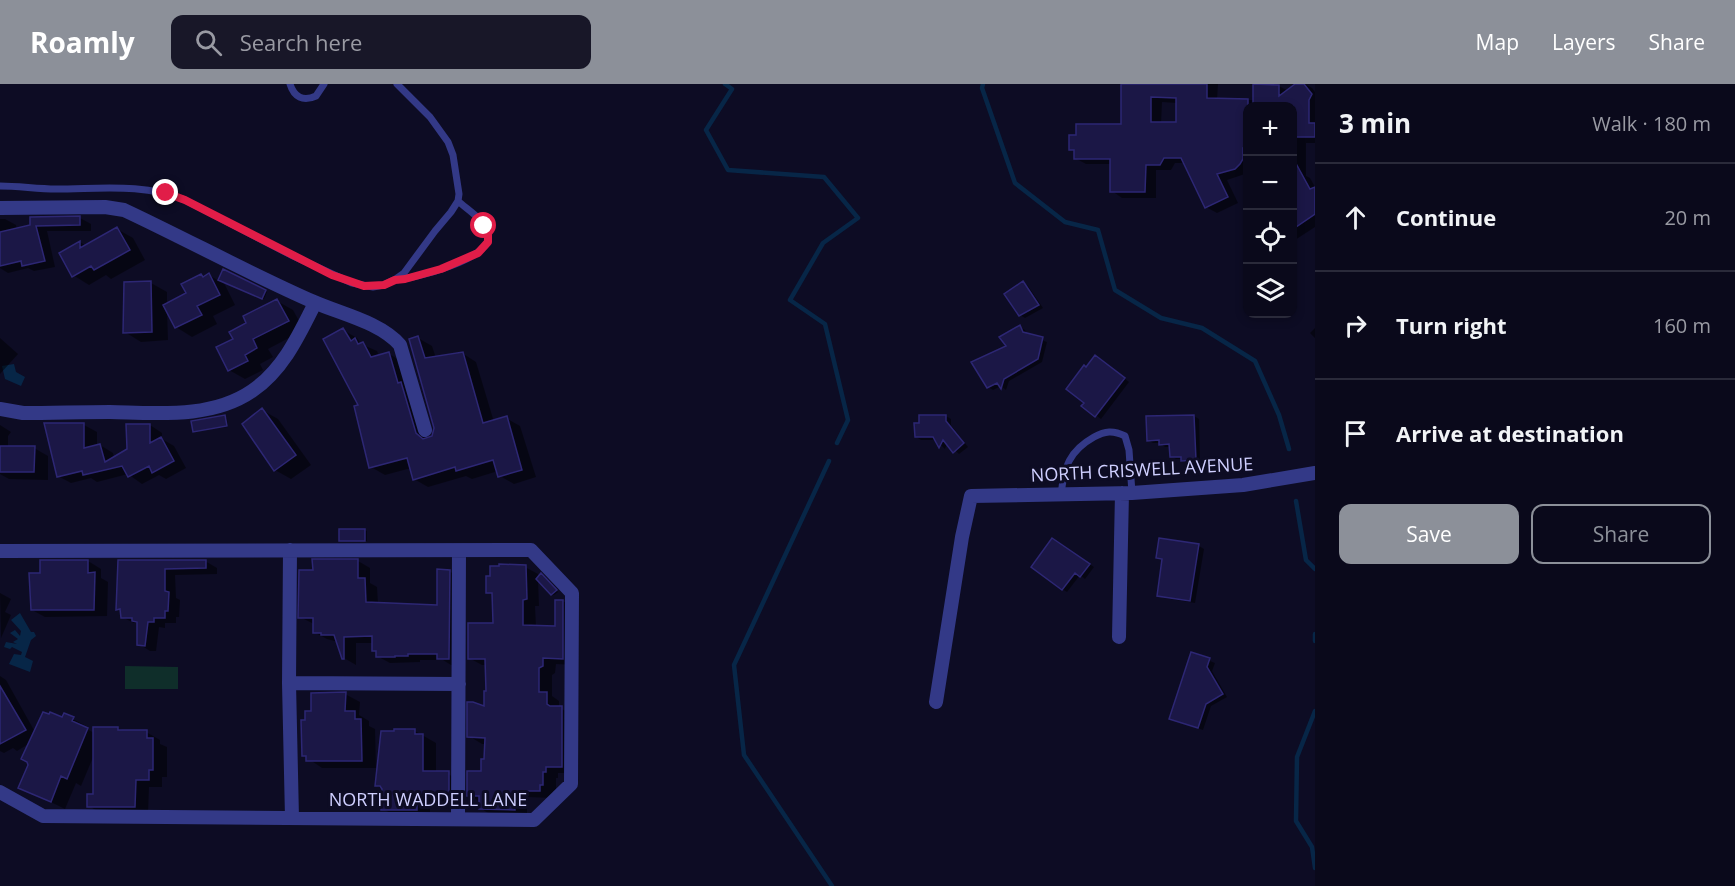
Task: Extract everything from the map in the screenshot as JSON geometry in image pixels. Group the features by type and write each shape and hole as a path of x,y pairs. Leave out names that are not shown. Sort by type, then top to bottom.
{"street":[{"path":"0,208 105,207 124,210 315,303 357,318 394,338 400,345 425,430"},
{"path":"0,409 23,413 188,413 228,402 252,391 278,367 294,344 315,303"},
{"name":"NORTH CRISWELL AVENUE","path":"936,702 962,537 971,496 1127,493 1243,485 1315,473"},
{"path":"1119,637 1127,493"},
{"path":"290,550 289,683 292,818"},
{"name":"NORTH WADDELL LANE","path":"0,551 531,550 572,593 571,784 534,820 43,816 0,792"},
{"path":"458,819 459,551"},
{"path":"289,683 459,684"}],"lane":[{"path":"290,84 299,98 316,96 324,84"},
{"path":"0,186 54,189 129,188 166,193 185,200 291,255 352,283 384,285 404,273 458,201 459,183 448,142 430,117 397,84"},
{"path":"395,280 441,269 485,248 488,235 484,226 479,218 458,201"},
{"path":"1061,495 1063,475 1079,446 1104,432 1116,431 1125,436 1129,450 1127,493"}],"green space":[{"path":"125,666 178,667 178,689 125,689"}],"water":[{"path":"14,364 16,372 25,377 21,386 5,379 2,366"},
{"path":"20,613 31,632 34,632 36,636 31,640 25,657 33,661 30,672 9,664 14,654 21,655 22,652 12,647 10,649 4,647 6,642 17,644 13,642 18,639 10,633 15,630 20,636 21,631 11,620"}],"building":[{"path":"1121,84 1207,84 1207,98 1248,99 1248,102 1243,102 1243,159 1235,169 1217,174 1228,197 1205,208 1181,158 1164,158 1160,165 1146,165 1145,192 1110,192 1110,159 1074,159 1074,150 1069,150 1069,135 1076,135 1076,124 1121,124","holes":["1151,97 1176,98 1176,122 1151,122"]},
{"path":"1253,84 1279,85 1279,96 1295,84 1304,84 1312,94 1309,100 1309,123 1315,123 1315,137 1297,137 1297,102 1253,102"},
{"path":"1297,165 1310,189 1315,187 1315,214 1297,226"},
{"path":"80,216 80,225 36,226 45,261 22,266 21,261 0,266 0,232 30,225 30,217"},
{"path":"117,227 130,250 94,270 91,266 72,277 59,253 80,241 80,248"},
{"path":"223,269 266,290 262,299 218,280"},
{"path":"209,273 220,295 197,306 202,315 175,328 163,305 186,293 181,284 201,274 203,277"},
{"path":"151,281 152,332 123,333 124,282"},
{"path":"1023,281 1039,305 1019,316 1004,294"},
{"path":"277,299 289,321 253,339 257,348 245,355 248,361 228,371 216,347 233,339 229,332 246,323 243,316"},
{"path":"1020,325 1023,332 1043,337 1038,359 1004,379 1001,389 997,383 987,388 971,362 1006,346 999,337"},
{"path":"343,328 351,341 355,338 358,344 363,342 371,357 389,352 398,383 401,382 416,433 423,439 432,436 434,428 409,339 418,336 425,358 463,352 483,423 507,416 522,470 498,477 493,460 456,471 455,467 413,480 407,458 369,468 354,406 358,405 323,339"},
{"path":"1095,355 1125,378 1095,417 1081,406 1084,403 1066,389 1084,365 1086,367"},
{"path":"262,408 296,455 274,471 242,424"},
{"path":"225,415 227,426 193,432 191,421"},
{"path":"919,415 946,415 946,421 964,443 953,453 943,440 939,448 933,437 915,437 914,423 919,423"},
{"path":"1194,415 1196,460 1181,461 1181,457 1170,457 1169,444 1159,445 1159,440 1147,441 1146,416"},
{"path":"44,423 84,423 84,448 100,444 105,462 127,449 126,424 150,424 150,443 161,437 174,461 152,473 149,466 128,477 122,466 83,475 82,471 57,477"},
{"path":"0,446 35,446 34,472 0,472"},
{"path":"339,529 365,529 365,541 339,541"},
{"path":"1052,538 1090,564 1080,577 1075,573 1062,590 1031,567"},
{"path":"1159,538 1199,544 1190,601 1157,596 1162,559 1156,558"},
{"path":"312,559 358,559 358,578 365,578 366,602 437,605 437,569 450,570 449,659 437,659 437,654 376,657 376,651 372,651 372,636 344,637 344,659 342,659 334,635 313,633 313,618 298,618 299,570 313,570"},
{"path":"40,560 88,560 88,573 95,572 94,610 31,610 29,573 40,573"},
{"path":"118,560 206,560 206,568 165,569 165,591 169,592 168,611 165,611 165,618 154,618 154,622 148,622 145,646 137,645 137,622 132,621 132,618 121,618 120,609 116,610"},
{"path":"499,564 526,565 527,599 523,600 523,625 555,626 555,600 563,600 563,659 543,658 543,666 539,668 539,692 547,692 547,704 550,706 562,706 562,767 546,767 540,791 515,791 515,810 479,809 479,796 467,796 467,771 481,771 485,738 467,737 467,702 484,706 484,691 486,691 485,659 468,659 468,623 493,623 492,593 486,593 486,576 490,576 490,566 499,566"},
{"path":"541,573 557,590 551,595 536,579"},
{"path":"1191,652 1210,658 1207,667 1223,694 1206,704 1198,728 1169,719"},
{"path":"0,686 26,730 0,744"},
{"path":"346,692 345,711 355,711 355,719 361,719 362,761 306,761 306,756 302,756 301,720 305,720 305,711 311,711 311,693"},
{"path":"43,712 62,717 64,713 74,717 72,721 88,728 67,779 61,776 51,802 18,788 28,765 21,759"},
{"path":"93,727 147,730 147,738 153,738 153,770 149,770 149,780 136,780 135,807 87,807 87,794 93,794"},
{"path":"394,729 415,729 415,734 423,734 423,771 449,771 449,796 417,796 417,810 381,810 382,789 380,786 375,786 381,731 394,731"}],"waterway":[{"path":"725,84 732,89 706,130 728,170 824,177 858,218 823,243 790,300 825,324 848,420 837,443"},
{"path":"983,84 982,88 1015,183 1065,222 1098,230 1115,290 1161,318 1202,328 1255,361 1279,415 1289,449"},
{"path":"829,461 734,665 744,755 832,886"},
{"path":"1296,501 1306,560 1315,569"},
{"path":"1315,634 1315,641"},
{"path":"1315,711 1297,757 1296,821 1312,847 1315,868"}],"route":[{"path":"166,193 185,200 332,275 364,286 384,285 395,280 417,276 441,269 478,253 485,248 488,242 484,226"}]}
